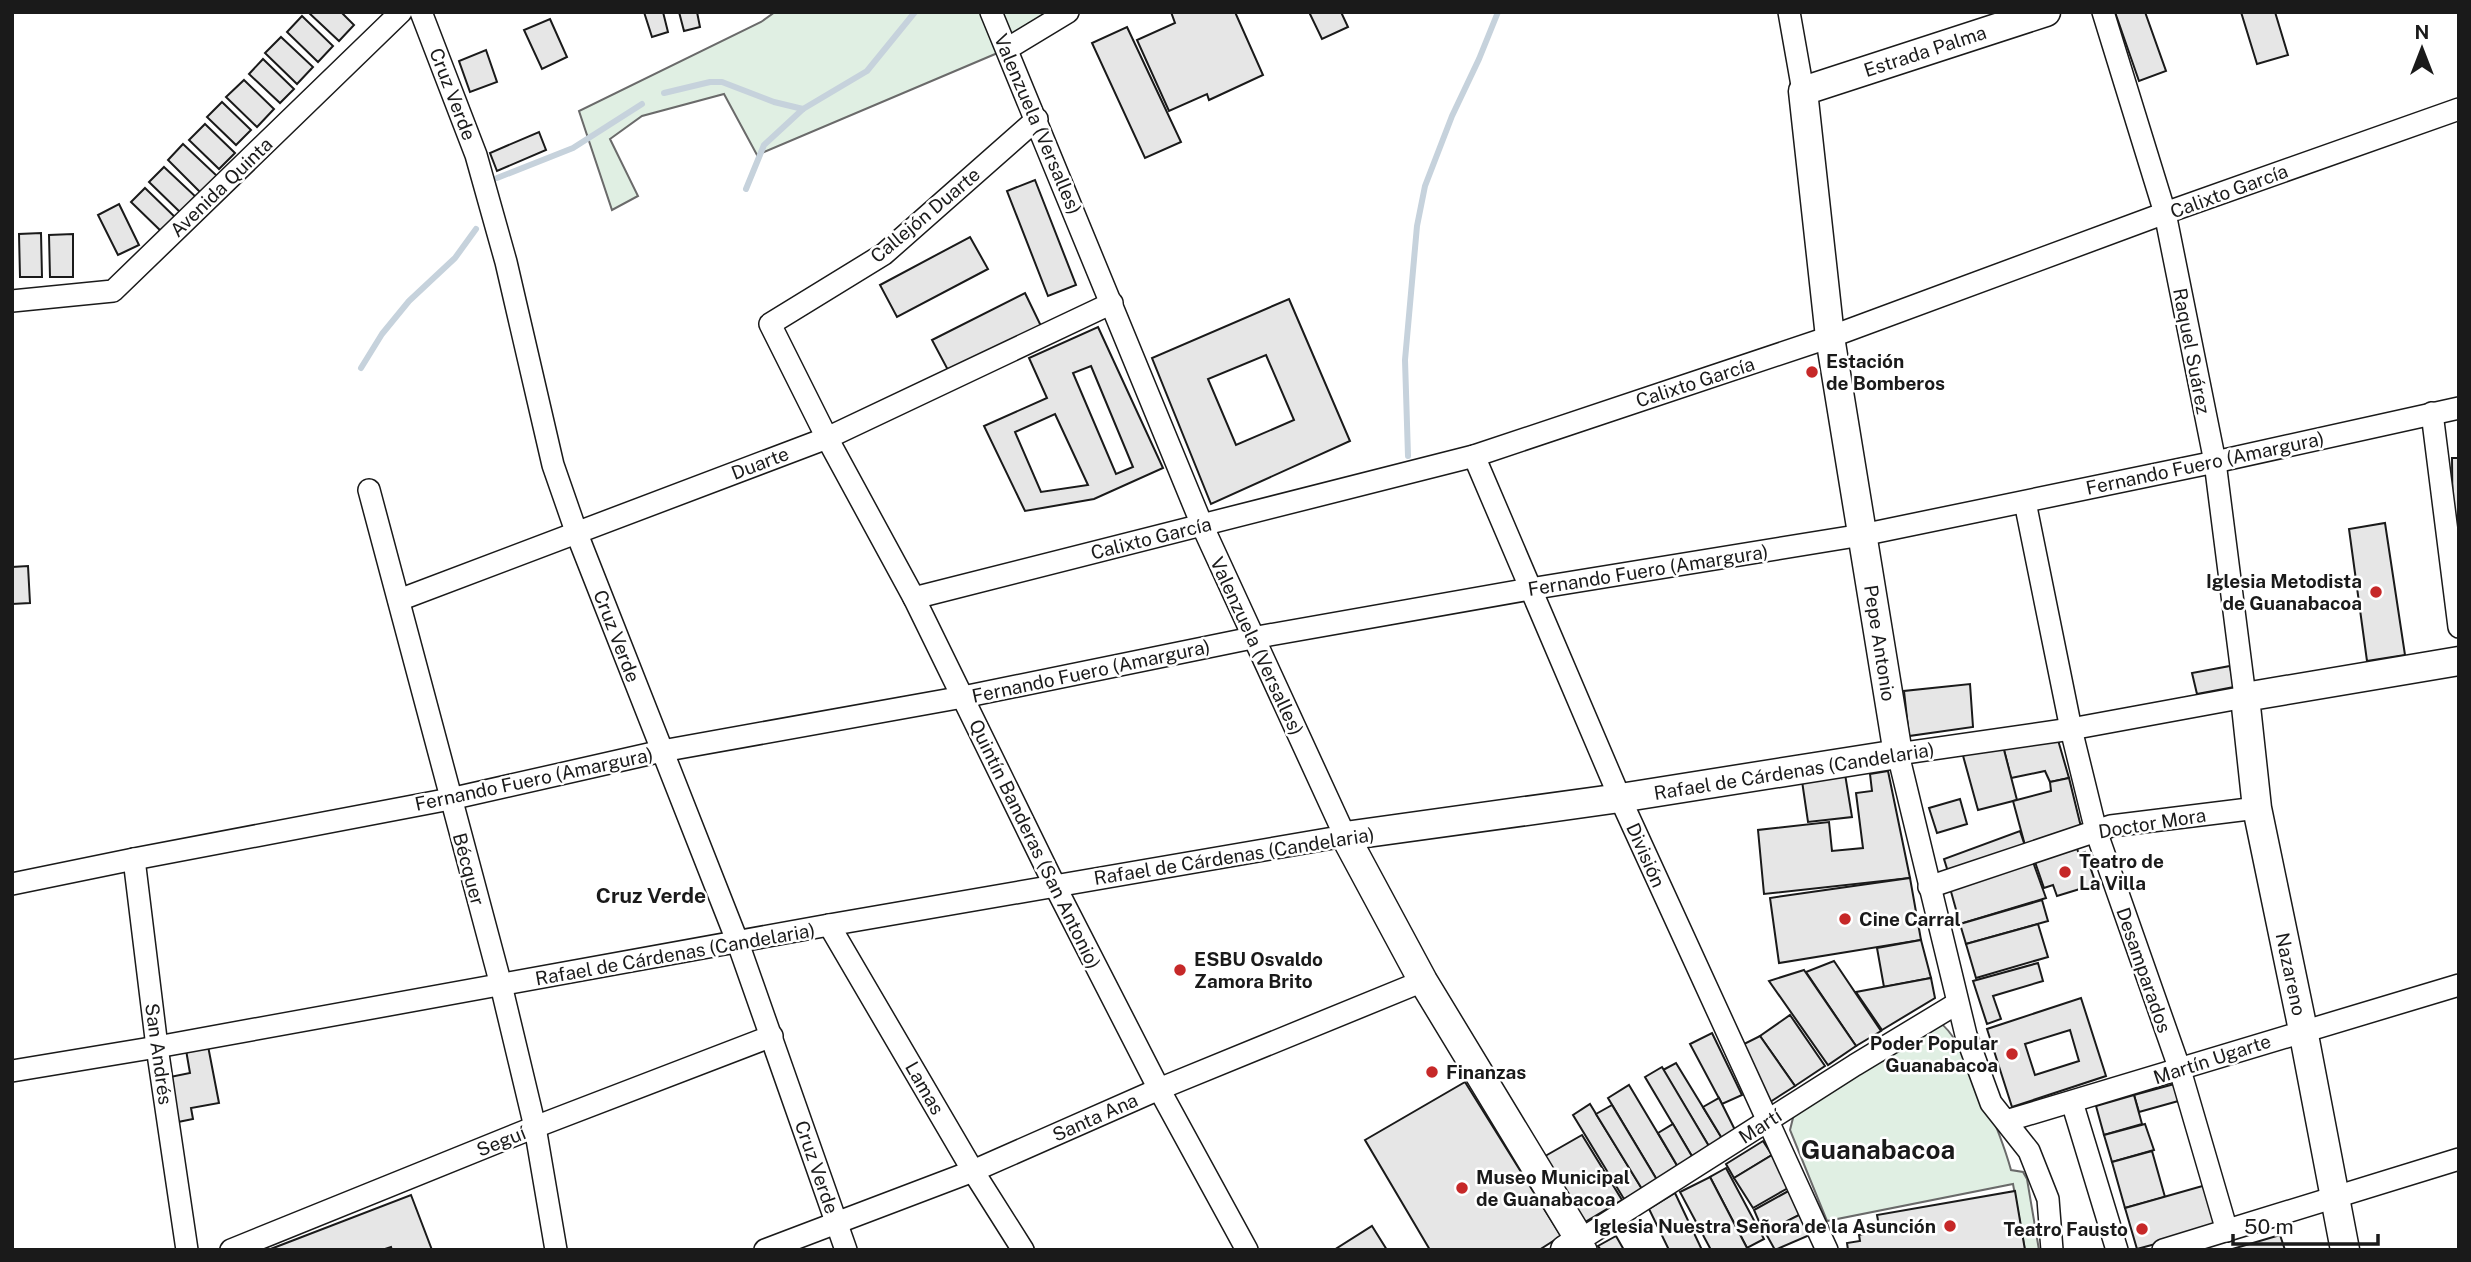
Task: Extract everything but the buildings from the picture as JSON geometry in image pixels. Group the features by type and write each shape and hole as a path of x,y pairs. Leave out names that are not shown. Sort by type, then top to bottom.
{"main road":[{"name":"Estrada Palma","path":"1803,91 2046,12"},
{"name":"Pepe Antonio","path":"1803,91 1830,337 1898,754"},
{"name":"Rafael de Cárdenas (Candelaria)","path":"2245,697 2459,661"},
{"name":"Nazareno","path":"2245,697 2257,808 2345,1250"},
{"name":"Rafael de Cárdenas (Candelaria)","path":"1345,836 1620,798 1898,754"},
{"name":"Valenzuela (Versalles)","path":"1345,836 1423,981 1577,1247"}],"street":[{"name":"Avenida Quinta","path":"12,301 113,291 401,12"},
{"name":"Cruz Verde","path":"421,12 476,155 506,262 553,465 577,534 738,943 846,1250"},
{"name":"Valenzuela (Versalles)","path":"991,12 1202,525 1345,836"},
{"path":"1007,49 1068,12"},
{"name":"Pepe Antonio","path":"1789,12 1803,91"},
{"name":"Raquel Suárez","path":"2103,12 2165,214 2215,462 2245,697"},
{"name":"Calixto García","path":"914,598 1474,456 1830,337 2459,109"},
{"name":"Callejón Duarte","path":"770,324 884,254 1037,119"},
{"name":"Duarte","path":"399,600 827,438 1112,303"},
{"name":"Quintín Banderas (San Antonio)","path":"770,324 827,438 914,598 1055,886 1159,1088 1247,1250"},
{"name":"Fernando Fuero (Amargura)","path":"12,884 450,799 662,751 963,697 1252,638 1862,535 2459,408"},
{"path":"2432,413 2455,562 2459,627"},
{"name":"División","path":"1474,456 1620,798 1827,1250"},
{"name":"Bécquer","path":"369,490 501,985 535,1127 556,1250"},
{"name":"Desamparados","path":"2025,502 2071,729 2096,831 2180,1070 2227,1231"},
{"name":"Rafael de Cárdenas (Candelaria)","path":"1898,754 2071,729 2245,697"},
{"name":"Pepe Antonio","path":"1898,754 1956,1004 1991,1103 2029,1151 2048,1199 2052,1250"},
{"name":"Doctor Mora","path":"1929,887 2111,826 2257,808"},
{"name":"Rafael de Cárdenas (Candelaria)","path":"12,1071 1345,836"},
{"name":"San Andrés","path":"134,859 157,1047 187,1250"},
{"name":"Lamas","path":"829,925 973,1171 1023,1250"},
{"name":"Santa Ana","path":"765,1250 973,1171 1159,1088 1423,981"},
{"name":"Martín Ugarte","path":"2006,1121 2459,985"},
{"name":"Martí","path":"1577,1247 1767,1121 1956,1004"},
{"name":"Seguí","path":"231,1250 535,1127 772,1036"},
{"path":"2073,1102 2117,1250"},
{"path":"2163,1250 2459,1159"}],"green space":[{"path":"775,12 1068,12 1007,49 757,155 724,94 642,116 610,139 638,196 612,210 579,111 761,22"},
{"path":"1940,1023 1960,1048 1970,1068 1991,1114 2011,1170 2023,1172 2027,1179 2039,1250 2025,1250 2013,1184 1827,1221 1790,1130 1795,1110"}],"waterway":[{"path":"746,189 764,145 803,109 867,71 915,12"},
{"path":"1408,456 1405,360 1417,226 1425,186 1452,116 1498,12"},
{"path":"664,93 710,82 722,82 774,102 803,109"},
{"path":"497,178 573,148 642,104"},
{"path":"361,368 382,334 409,301 455,258 476,229"}],"place":[{"name":"Estación de Bomberos","path":"1812,372"},
{"name":"Iglesia Metodista de Guanabacoa","path":"2376,592"},
{"name":"Teatro de La Villa","path":"2065,872"},
{"name":"Cine Carral","path":"1845,919"},
{"name":"ESBU Osvaldo Zamora Brito","path":"1180,970"},
{"name":"Poder Popular Guanabacoa","path":"2012,1054"},
{"name":"Finanzas","path":"1432,1072"},
{"name":"Museo Municipal de Guanabacoa","path":"1462,1188"},
{"name":"Iglesia Nuestra Señora de la Asunción","path":"1950,1226"},
{"name":"Teatro Fausto","path":"2142,1229"}],"district":[{"name":"Cruz Verde","path":"651,896"},
{"name":"Guanabacoa","path":"1878,1150"}]}
